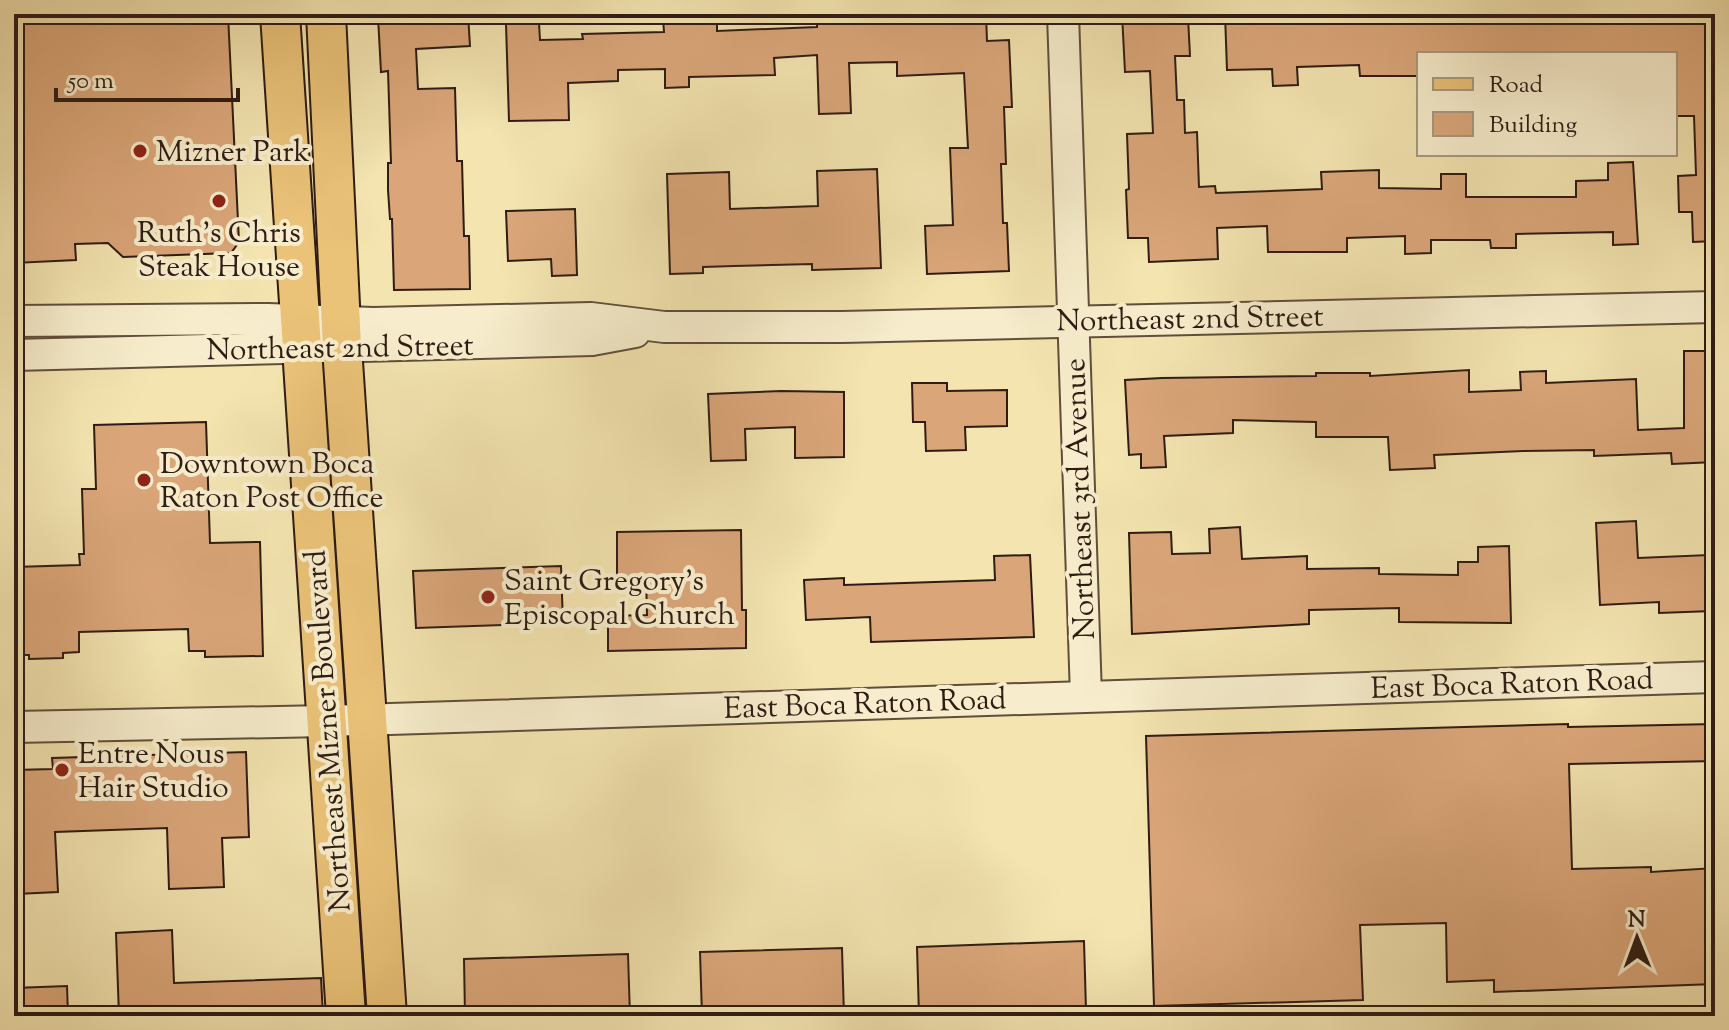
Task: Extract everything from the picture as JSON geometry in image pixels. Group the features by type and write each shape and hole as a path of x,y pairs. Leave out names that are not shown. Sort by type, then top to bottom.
{"main road":[{"name":"Northeast Mizner Boulevard","path":"280,14 346,1016"},
{"name":"Northeast Mizner Boulevard","path":"326,14 342,334 387,1016"}],"street":[{"name":"Northeast 3rd Avenue","path":"1063,14 1086,696"},
{"name":"Northeast 2nd Street","path":"14,321 302,334 528,331 592,340 664,327 842,327 1715,307"},
{"name":"Northeast 2nd Street","path":"14,355 302,334"},
{"name":"East Boca Raton Road","path":"14,727 326,721 1715,677"}],"building":[{"name":"Mizner Park","path":"14,14 228,14 239,242 231,253 123,257 108,243 75,244 76,260 14,263"},
{"path":"468,14 470,46 416,49 418,89 455,88 457,161 462,161 464,236 469,236 470,289 394,290 388,190 388,163 391,163 388,71 381,72 378,17"},
{"path":"838,14 986,14 987,41 1009,40 1012,107 1004,107 1006,164 1001,164 1003,223 1007,223 1009,271 927,274 925,226 953,225 950,148 968,148 964,73 897,76 897,62 849,63 851,113 819,114 817,55 774,58 775,75 689,77 689,87 665,88 665,69 618,70 618,81 568,83 569,120 509,121 506,24 539,23 540,40 583,39 582,34 664,32 663,19 717,17 717,31 817,27 817,18 838,17"},
{"path":"1122,14 1156,14 1156,18 1188,17 1190,56 1175,56 1177,100 1184,100 1185,133 1197,132 1199,187 1215,186 1216,193 1322,189 1321,172 1379,170 1379,188 1441,189 1441,174 1466,174 1466,197 1576,197 1576,181 1608,180 1608,163 1633,162 1638,244 1613,245 1613,232 1516,234 1516,248 1491,248 1490,240 1431,240 1431,253 1405,254 1405,236 1347,238 1347,252 1268,252 1267,226 1217,228 1218,259 1149,262 1148,238 1128,238 1126,190 1129,189 1127,134 1153,133 1150,71 1125,72"},
{"path":"1225,14 1715,14 1715,241 1693,242 1692,212 1679,212 1678,176 1696,175 1694,116 1677,116 1677,52 1417,52 1417,76 1360,76 1359,65 1297,67 1298,85 1273,86 1272,69 1227,70"},
{"path":"877,169 881,268 812,270 812,264 734,266 703,267 703,273 670,274 667,174 729,172 730,209 818,206 817,171"},
{"path":"575,209 577,275 552,276 551,259 508,261 506,211"},
{"path":"1684,351 1715,351 1715,462 1672,464 1671,453 1594,456 1594,450 1523,451 1434,455 1435,468 1390,470 1388,437 1316,437 1316,422 1233,420 1233,433 1164,436 1166,467 1141,468 1141,454 1129,455 1125,380 1162,378 1316,376 1316,373 1370,373 1370,376 1469,370 1469,392 1521,390 1520,372 1546,371 1546,383 1636,379 1638,430 1684,428"},
{"path":"912,383 947,383 947,391 1007,390 1007,426 965,427 966,450 926,451 925,422 913,422"},
{"path":"844,392 844,457 795,458 795,427 745,429 746,460 711,461 708,394"},
{"path":"206,422 210,543 260,542 263,656 205,657 205,651 189,651 188,629 79,632 79,652 63,653 63,658 29,659 29,655 14,655 14,567 80,565 79,554 84,554 82,489 96,489 94,425"},
{"path":"1636,521 1638,558 1709,555 1712,611 1659,613 1659,602 1600,605 1596,523"},
{"path":"1240,527 1242,559 1307,556 1307,569 1379,568 1379,574 1458,575 1458,562 1478,562 1478,547 1509,546 1511,623 1399,622 1399,608 1309,610 1309,624 1132,634 1129,533 1171,532 1172,554 1210,553 1209,529"},
{"path":"741,530 746,648 608,651 608,616 647,615 646,576 617,577 617,532"},
{"path":"1030,555 1034,637 871,642 870,617 806,620 804,580 844,578 844,585 995,580 994,556"},
{"name":"Saint Gregory's Episcopal Church","path":"561,566 563,623 416,628 413,571"},
{"path":"1568,724 1568,727 1715,724 1715,761 1569,764 1572,869 1651,867 1651,872 1715,868 1715,984 1494,992 1494,980 1447,982 1446,923 1360,925 1363,1000 1154,1006 1146,736"},
{"path":"246,752 249,837 222,838 224,887 169,889 167,828 55,832 58,892 16,894 14,770 53,769 52,758"},
{"path":"172,930 174,983 321,978 323,1016 119,1016 116,933"},
{"path":"1084,941 1086,1010 919,1016 917,947"},
{"path":"842,948 844,1016 702,1016 700,952"},
{"path":"628,954 630,1016 465,1016 464,959"},
{"path":"67,986 68,1016 14,1016 14,988"}],"place":[{"name":"Mizner Park","path":"140,151"},
{"name":"Ruth's Chris Steak House","path":"219,201"},
{"name":"Downtown Boca Raton Post Office","path":"144,480"},
{"name":"Saint Gregory's Episcopal Church","path":"488,597"},
{"name":"Entre Nous Hair Studio","path":"62,770"}]}
